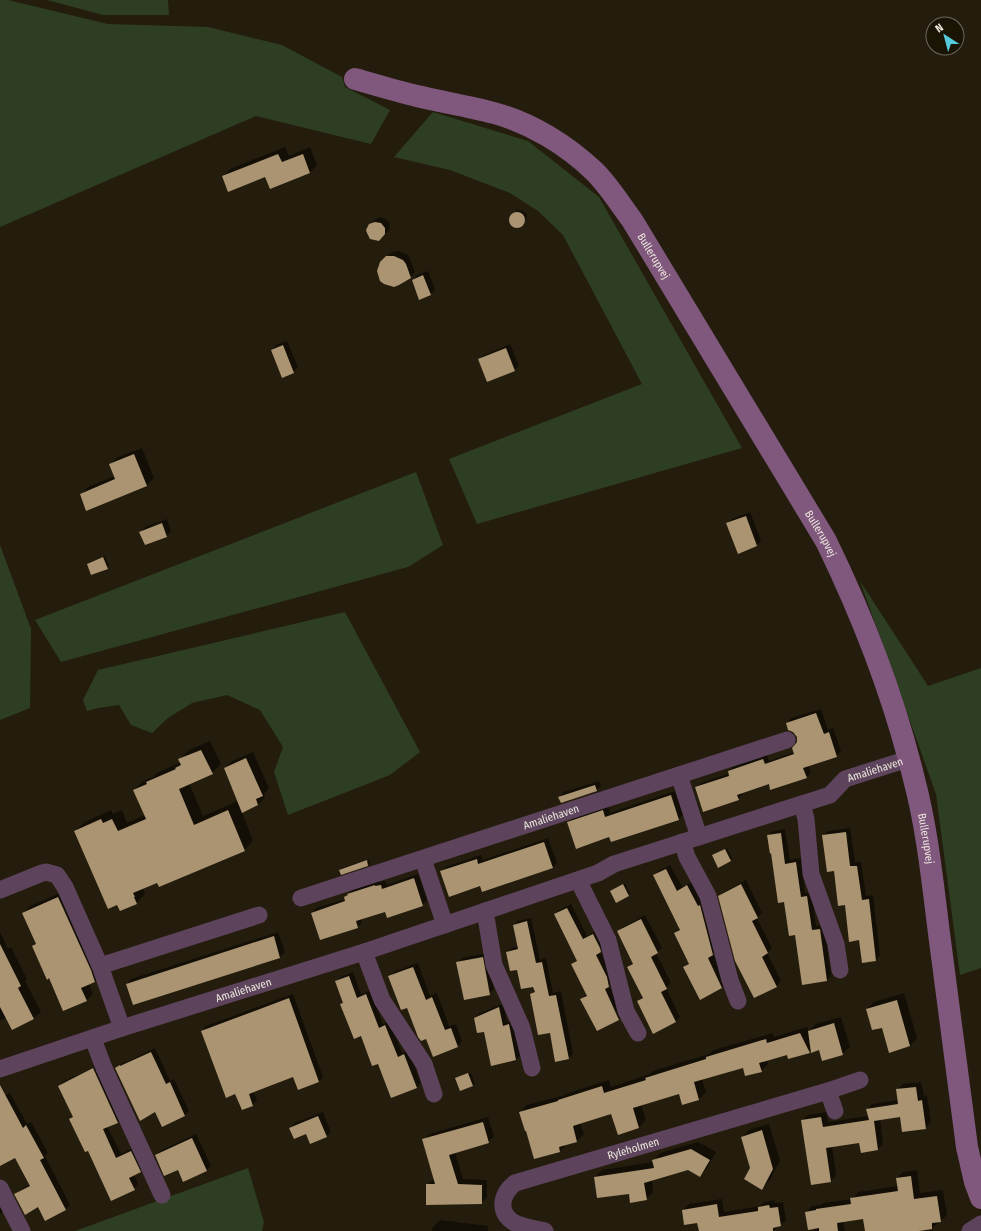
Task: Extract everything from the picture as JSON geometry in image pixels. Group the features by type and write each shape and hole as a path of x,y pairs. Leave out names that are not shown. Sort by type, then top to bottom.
{"street":[{"name":"Bullerupvej","path":"355,79 416,96 494,113 522,123 554,140 596,172 636,227 826,541 842,574 881,672 900,726 914,780 928,847 967,1147 975,1182 981,1198"},
{"name":"Amaliehaven","path":"301,898 786,740"},
{"name":"Amaliehaven","path":"0,1069 122,1028 364,952 598,873 614,864 830,795 845,779 908,759"},
{"path":"679,775 699,837"},
{"path":"802,804 806,819 811,874 836,944 840,970"},
{"path":"682,842 687,857 708,896 730,980 738,1002"},
{"path":"423,859 445,925"},
{"path":"0,890 42,873 52,873 57,875 65,887 100,966 122,1028"},
{"path":"578,880 608,940 626,1011 638,1033"},
{"path":"485,911 494,965 522,1028 532,1068"},
{"path":"100,966 259,915"},
{"path":"364,952 382,1000 424,1064 434,1094"},
{"path":"93,1038 104,1068 162,1195"},
{"name":"Ryleholmen","path":"545,1231 517,1223 510,1219 505,1212 503,1204 504,1196 508,1188 515,1183 828,1091 860,1080"},
{"path":"828,1091 835,1111"},
{"path":"0,1188 22,1231"},
{"path":"970,1231 981,1224"}],"green space":[{"path":"0,0 8,0 108,24 208,27 282,45 342,77 345,87 390,110 371,144 256,116 0,227"},
{"path":"47,0 168,0 169,15 103,15"},
{"path":"433,112 528,141 599,197 742,448 477,524 449,459 642,384 563,235 538,211 510,193 450,170 394,157"},
{"path":"416,472 443,545 408,567 61,662 35,620"},
{"path":"0,545 31,629 30,708 0,720"},
{"path":"860,581 928,686 981,668 981,968 960,975 936,794"},
{"path":"345,612 420,752 390,775 288,815 274,772 283,747 260,710 227,695 192,703 168,718 152,733 131,725 119,705 87,711 83,700 98,670"},
{"path":"248,1168 264,1222 262,1231 75,1231"}],"building":[{"path":"278,154 282,162 303,154 310,173 270,189 265,177 228,192 222,176"},
{"path":"517,212 523,214 525,220 523,226 517,228 511,226 509,220 511,214"},
{"path":"375,222 381,223 385,228 385,234 379,241 370,239 366,230 369,224"},
{"path":"386,256 394,256 403,260 411,278 394,287 380,281 377,271 380,262"},
{"path":"423,275 431,295 419,300 412,280"},
{"path":"283,345 294,373 282,378 271,350"},
{"path":"506,348 515,371 487,382 478,359"},
{"path":"134,454 147,486 86,511 80,494 115,479 109,464"},
{"path":"746,516 757,546 738,554 726,523"},
{"path":"162,523 167,537 145,545 139,532"},
{"path":"103,557 108,569 91,575 87,564"},
{"path":"816,713 824,734 829,732 837,757 803,768 807,778 770,790 769,784 737,795 739,800 703,812 695,787 729,776 728,771 763,759 765,764 794,754 792,748 797,742 797,737 793,732 788,730 786,723"},
{"path":"201,750 213,774 179,789 194,825 228,810 245,851 159,887 157,883 133,893 137,904 120,911 117,905 108,909 74,831 101,819 103,823 112,819 118,831 146,819 133,790 147,784 146,782 176,769 175,768 181,765 178,759"},
{"path":"246,758 263,796 256,799 258,805 242,813 224,768"},
{"path":"595,785 597,791 561,803 558,797"},
{"path":"671,795 679,820 611,842 609,837 576,849 567,822 603,810 605,817"},
{"path":"846,832 850,866 857,866 862,900 869,899 876,961 862,963 859,940 849,942 845,905 838,906 834,871 827,872 822,835"},
{"path":"781,833 785,864 796,862 801,897 807,896 812,930 820,929 827,981 802,985 795,935 789,936 784,902 778,903 767,835"},
{"path":"544,842 553,868 482,892 480,886 449,897 440,871 477,859 478,864"},
{"path":"725,849 731,861 718,868 712,855"},
{"path":"367,860 368,866 341,875 339,870"},
{"path":"666,869 677,891 687,885 698,906 700,905 713,955 708,958 722,988 700,1000 683,967 689,964 674,933 680,930 653,875"},
{"path":"414,878 423,906 387,918 385,912 356,921 358,928 320,940 311,913 345,901 344,897 348,895 347,894 375,885 381,885 382,889"},
{"path":"623,884 629,896 616,903 610,891"},
{"path":"741,884 758,918 752,921 768,953 762,957 777,987 754,998 735,961 718,896"},
{"path":"58,897 95,982 81,988 87,1001 63,1011 49,978 47,980 32,946 36,944 22,913"},
{"path":"567,908 583,939 593,934 600,948 601,952 596,955 607,977 609,987 605,989 619,1020 597,1031 580,999 587,996 571,964 577,961 554,914"},
{"path":"641,919 658,953 651,957 667,989 661,992 676,1022 653,1034 637,1001 643,998 627,967 633,964 617,931"},
{"path":"527,921 536,963 542,962 549,996 556,995 569,1059 555,1062 550,1033 538,1035 530,994 535,992 533,987 521,989 517,970 510,971 506,952 518,949 513,925"},
{"path":"274,936 280,958 133,1005 126,984"},
{"path":"0,944 21,986 18,988 34,1019 12,1030 0,1007"},
{"path":"483,957 490,995 464,1000 456,962"},
{"path":"413,967 426,1000 432,997 445,1030 451,1028 458,1047 433,1057 426,1039 421,1041 418,1037 407,1008 401,1010 388,976"},
{"path":"349,976 357,998 366,994 379,1028 385,1025 398,1057 404,1054 417,1088 391,1098 378,1064 372,1066 361,1036 354,1039 340,1004 343,1003 335,981"},
{"path":"289,998 319,1082 298,1090 293,1077 249,1094 253,1106 242,1110 235,1094 226,1098 201,1031"},
{"path":"897,1000 910,1046 889,1053 882,1028 872,1030 866,1009"},
{"path":"499,1007 503,1026 509,1024 516,1060 491,1066 484,1032 477,1033 474,1018"},
{"path":"834,1023 843,1055 822,1061 819,1050 811,1053 808,1031"},
{"path":"800,1033 810,1053 788,1059 787,1055 759,1063 762,1072 745,1076 743,1068 694,1082 699,1100 682,1105 679,1094 633,1108 639,1128 618,1135 611,1114 573,1126 577,1142 559,1147 560,1152 534,1159 519,1112 602,1086 604,1093 646,1080 645,1078 706,1059 706,1057 766,1039 767,1043"},
{"path":"151,1052 166,1084 170,1082 185,1116 162,1127 155,1112 140,1121 115,1068"},
{"path":"93,1068 118,1123 103,1129 116,1158 131,1151 141,1172 129,1178 135,1190 111,1201 88,1151 85,1152 69,1119 73,1117 58,1086"},
{"path":"468,1073 473,1086 460,1091 455,1078"},
{"path":"0,1085 23,1128 26,1125 44,1158 40,1160 66,1210 45,1221 38,1207 25,1215 14,1194 30,1186 15,1158 0,1166"},
{"path":"916,1087 918,1101 922,1100 926,1129 902,1132 900,1117 874,1121 878,1150 861,1153 859,1143 826,1148 831,1182 811,1185 801,1120 821,1117 823,1127 869,1120 866,1109 898,1104 896,1089"},
{"path":"318,1116 327,1137 310,1144 306,1134 294,1139 289,1128"},
{"path":"483,1122 489,1143 449,1155 458,1184 482,1185 482,1204 426,1205 426,1184 435,1184 422,1139"},
{"path":"762,1130 773,1169 762,1190 744,1179 750,1168 741,1137"},
{"path":"192,1138 207,1171 183,1182 178,1170 164,1176 155,1155"},
{"path":"691,1149 710,1160 700,1177 688,1170 644,1183 647,1200 630,1203 629,1194 597,1198 594,1177 654,1168 652,1160"},
{"path":"911,1176 914,1199 937,1196 941,1222 932,1223 932,1229 919,1231 865,1231 863,1219 837,1223 838,1231 819,1231 819,1228 808,1230 805,1212 851,1204 850,1198 898,1191 896,1178"},
{"path":"717,1204 719,1217 758,1211 758,1207 769,1205 770,1208 778,1207 781,1226 773,1228 773,1231 699,1231 697,1223 684,1225 682,1210"}]}
